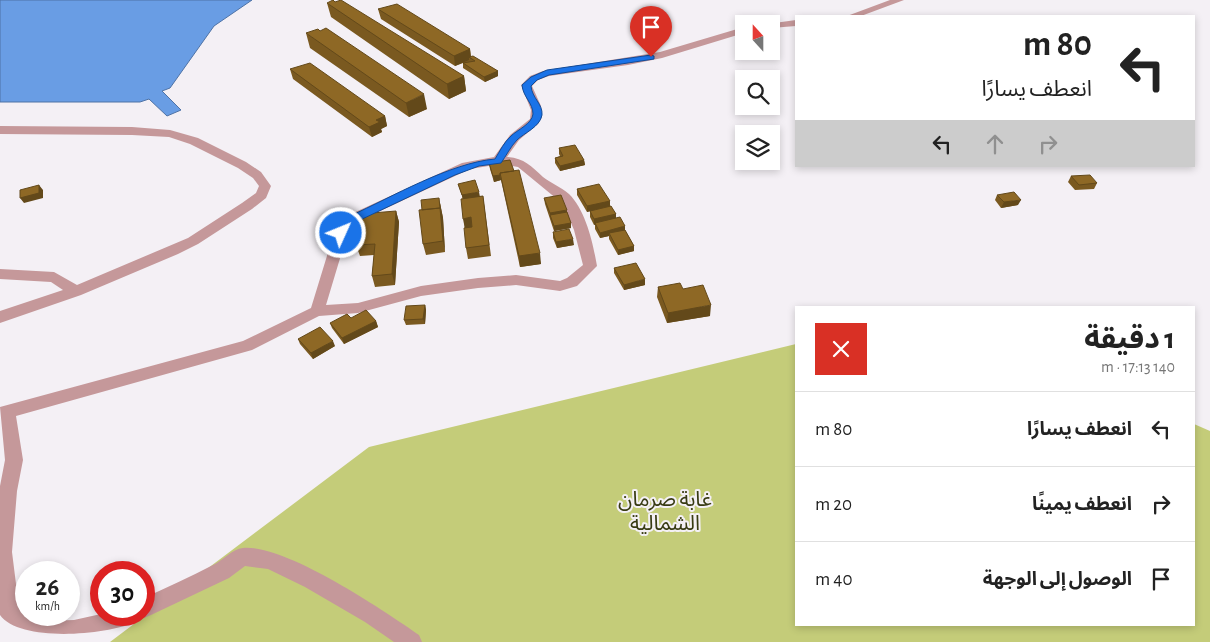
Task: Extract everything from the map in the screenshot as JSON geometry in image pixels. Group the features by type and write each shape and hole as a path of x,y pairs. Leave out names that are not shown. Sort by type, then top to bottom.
{"street":[{"path":"855,15 899,0"},
{"path":"780,24 795,22"},
{"path":"498,161 513,139 534,123 537,115 535,104 527,94 526,85 534,78 547,72 628,62 662,55 735,33"},
{"path":"0,130 132,131 170,134 202,145 242,165 257,175 265,186 261,195 247,206 193,241 173,251 76,291 0,317"},
{"path":"96,626 70,630 40,631 21,625 9,614 3,552 8,491 14,460 4,413 247,346 317,312 358,308 421,291 478,283 516,280 560,286 572,282 590,266 587,248 567,199 536,178 526,166 516,162 498,161 466,166 354,218 350,227 341,233 317,312"},
{"path":"0,274 54,277 76,291"},
{"path":"155,603 222,571 242,557 269,560 312,580 372,615 412,642"}],"green space":[{"name":"غابة صرمان الشمالية","path":"795,344 795,626 1195,626 1195,424 1210,431 1210,642 110,642 131,626 155,626 155,608 369,447"}],"water":[{"path":"0,0 252,0 214,26 170,88 162,91 181,110 167,116 149,99 140,102 0,102"}],"building":[{"path":"333,0 335,2 341,0 464,76 447,84 327,3"},
{"path":"397,4 470,49 454,56 378,9"},
{"path":"326,28 424,94 406,103 306,33"},
{"path":"473,56 498,71 484,77 463,63 475,61 469,57"},
{"path":"310,63 385,116 376,120 380,122 369,127 290,69"},
{"path":"575,145 584,160 560,166 555,158 563,156 559,148"},
{"path":"510,160 514,171 493,176 489,163"},
{"path":"519,170 540,253 519,256 500,173"},
{"path":"1090,175 1097,183 1079,185 1071,176"},
{"path":"475,180 479,192 462,195 458,184"},
{"path":"599,184 610,201 587,206 577,189"},
{"path":"39,185 39,193 20,198 20,190"},
{"path":"1014,192 1021,200 1004,202 997,195"},
{"path":"561,195 567,210 550,213 544,198"},
{"path":"483,196 489,245 466,248 464,228 472,227 471,217 463,219 461,199"},
{"path":"439,198 440,208 422,210 421,200"},
{"path":"611,206 616,214 594,219 590,211"},
{"path":"440,208 443,241 423,244 419,210"},
{"path":"396,211 392,274 372,276 375,244 356,245 360,214"},
{"path":"567,212 571,223 554,226 550,215"},
{"path":"620,217 625,226 600,233 595,223"},
{"path":"569,229 573,239 556,242 553,232"},
{"path":"625,230 634,246 618,250 609,233"},
{"path":"636,263 645,279 624,285 614,268"},
{"path":"680,283 683,289 703,285 711,305 668,313 658,287"},
{"path":"425,305 423,319 404,320 406,306"},
{"path":"366,310 376,321 342,338 330,323 347,314 351,318"},
{"path":"320,327 333,341 311,353 298,339"}],"route":[{"path":"341,233 350,227 354,218 466,166 498,161 513,139 534,123 537,115 535,104 527,94 526,85 534,78 547,72 628,62 651,57"}]}
